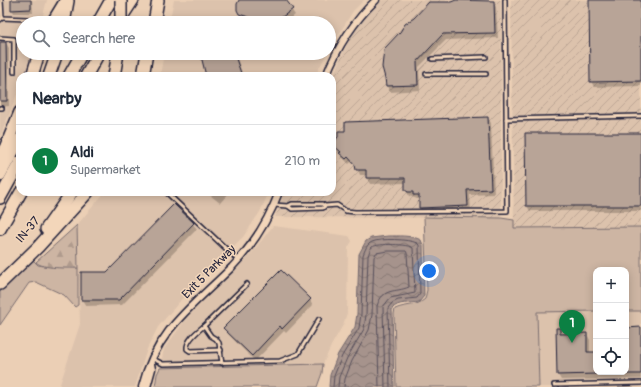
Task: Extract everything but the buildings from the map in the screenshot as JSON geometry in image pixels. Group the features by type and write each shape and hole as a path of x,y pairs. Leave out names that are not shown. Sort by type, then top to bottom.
{"highway":[{"path":"57,16 67,0"},
{"path":"65,16 67,0"},
{"path":"102,16 111,0"},
{"path":"120,16 121,0"},
{"path":"123,16 133,0"},
{"path":"155,16 158,0"},
{"path":"33,72 37,60"},
{"path":"50,72 55,60"},
{"path":"71,72 78,60"},
{"path":"88,72 95,60"},
{"path":"115,72 117,60"},
{"path":"144,72 146,60"},
{"path":"0,160 16,122"},
{"path":"0,175 16,146"},
{"path":"0,198 16,169"},
{"path":"0,229 19,196"},
{"name":"IN-37","path":"0,283 47,229 69,196"},
{"path":"0,283 38,247 84,196"}],"street":[{"path":"336,53 351,27 376,0"},
{"path":"327,72 332,60"},
{"name":"Exit 5 Parkway","path":"142,387 148,367 166,335 176,321 238,260 248,248 264,223 277,196"},
{"name":"Exit 5 Parkway","path":"147,387 152,369 152,362"}],"lane":[{"path":"2,0 1,19 16,19"},
{"path":"274,204 288,206 292,204 322,204 325,206 337,205 346,211 355,212 507,211 505,0"},
{"path":"0,38 14,39 14,72"},
{"path":"432,59 486,57"},
{"path":"426,74 486,74"},
{"path":"506,119 641,116"},
{"path":"170,196 238,260"},
{"path":"221,350 190,351 187,349 187,346 197,331 247,284"},
{"path":"152,362 163,364 280,361 298,354 319,319"},
{"path":"204,326 211,336 219,343 222,363"},
{"path":"554,385 641,383"}],"shaded area":[{"path":"0,0 47,0 43,16 16,16 16,60 30,60 25,72 16,72 16,97 0,137"},
{"path":"174,0 364,0 353,11 336,39 336,16 171,16"},
{"path":"382,0 501,0 501,218 275,217 283,196 336,196 335,72 353,33 371,10"},
{"path":"511,0 641,0 641,227 514,228"},
{"path":"163,60 323,60 317,72 161,72"},
{"path":"102,196 267,196 260,212 243,237 197,281 158,327 147,349 135,387 59,387 80,324 77,225"},
{"path":"273,226 349,236 352,241 348,248 347,313 343,325 323,364 160,368 164,349 186,319 250,255"},
{"path":"593,311 593,375 629,375 629,311 641,311 641,387 539,387 537,312"}],"green space":[{"path":"424,217 501,218 514,220 514,228 641,227 641,311 629,311 629,267 593,267 593,311 537,312 539,387 396,387 395,309 422,302 425,299 427,290"},
{"path":"77,225 78,268 49,267 36,262"},
{"path":"32,259 38,265 78,268 78,305 75,307 64,295 36,282 29,283 0,325 0,292"},
{"path":"323,364 322,373 317,387 155,387 157,374 160,368"}],"water":[{"path":"388,236 413,237 421,240 423,245 424,296 419,302 397,305 392,309 394,387 329,387 330,375 338,354 355,327 357,314 359,254 366,241 371,238"}],"place":[{"name":"Aldi","path":"572,343"}]}
